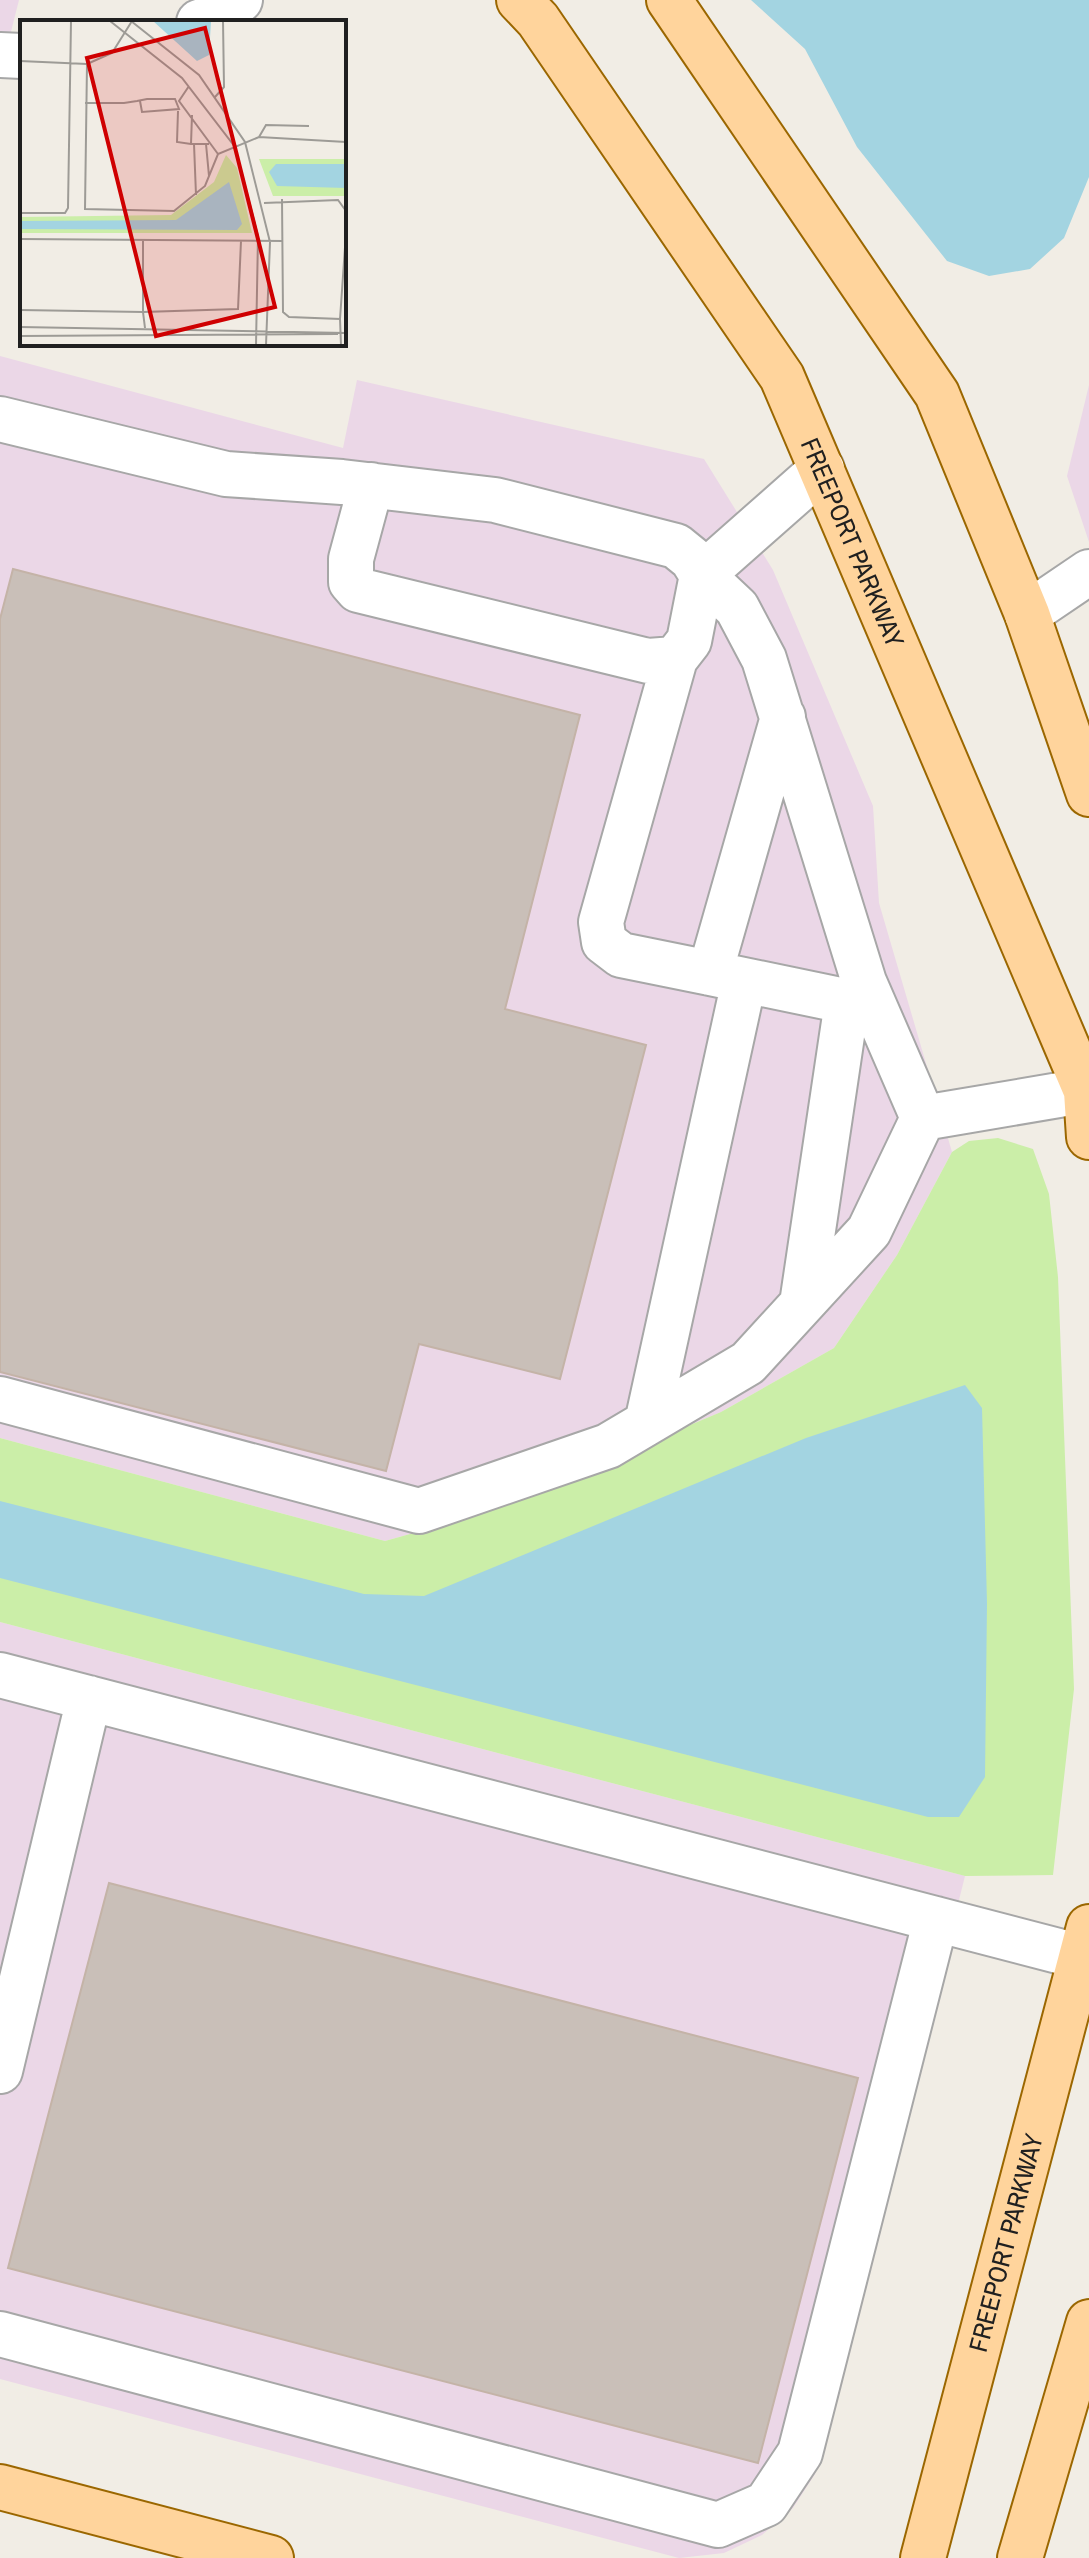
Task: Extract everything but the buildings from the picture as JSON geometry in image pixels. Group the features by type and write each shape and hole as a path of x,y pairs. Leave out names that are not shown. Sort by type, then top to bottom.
{"main road":[{"name":"FREEPORT PARKWAY","path":"519,0 547,33 782,377 1088,1090 1089,1137"},
{"path":"669,0 937,394 1027,614 1089,794"},
{"name":"FREEPORT PARKWAY","path":"923,2558 1086,1948"},
{"path":"1020,2558 1089,2322"},
{"path":"0,2487 271,2558"}],"lane":[{"path":"205,20 224,13 240,0"},
{"path":"0,55 20,56"},
{"path":"0,419 226,474 371,485 495,500 676,546 737,608 751,632 783,717 860,1004 923,1118"},
{"path":"822,469 702,575 689,641 675,659 601,922 604,942 621,955 860,1004"},
{"path":"371,485 351,559 351,582 358,590 648,661 675,659"},
{"path":"1027,614 1089,572"},
{"path":"647,1423 727,977 783,717"},
{"path":"802,1304 860,1004"},
{"path":"923,1118 1088,1090"},
{"path":"0,1399 419,1511 608,1446 748,1363 869,1231 923,1118"},
{"path":"0,1675 936,1919 1086,1948"},
{"path":"0,2071 89,1698"},
{"path":"0,2334 718,2525 766,2504 800,2453 936,1919"}],"shaded area":[{"path":"0,0 19,0 0,75"},
{"path":"0,356 343,448 357,380 704,459 773,570 873,806 879,903 952,1152 897,1255 834,1348 721,1412 471,1517 385,1541 0,1438"},
{"path":"1089,385 1089,542 1067,476"},
{"path":"0,1622 965,1876 815,2474 793,2508 762,2535 724,2553 679,2558 0,2379"}],"green space":[{"path":"998,1138 1033,1149 1049,1194 1058,1277 1074,1689 1053,1875 965,1876 0,1622 0,1438 385,1541 471,1517 721,1412 834,1348 897,1255 952,1152 969,1141"}],"water":[{"path":"751,0 1089,0 1089,177 1064,238 1030,269 989,276 947,261 857,147 805,49"},
{"path":"965,1385 982,1408 987,1603 985,1777 959,1817 928,1817 0,1578 0,1501 364,1594 424,1596 806,1438"}]}
